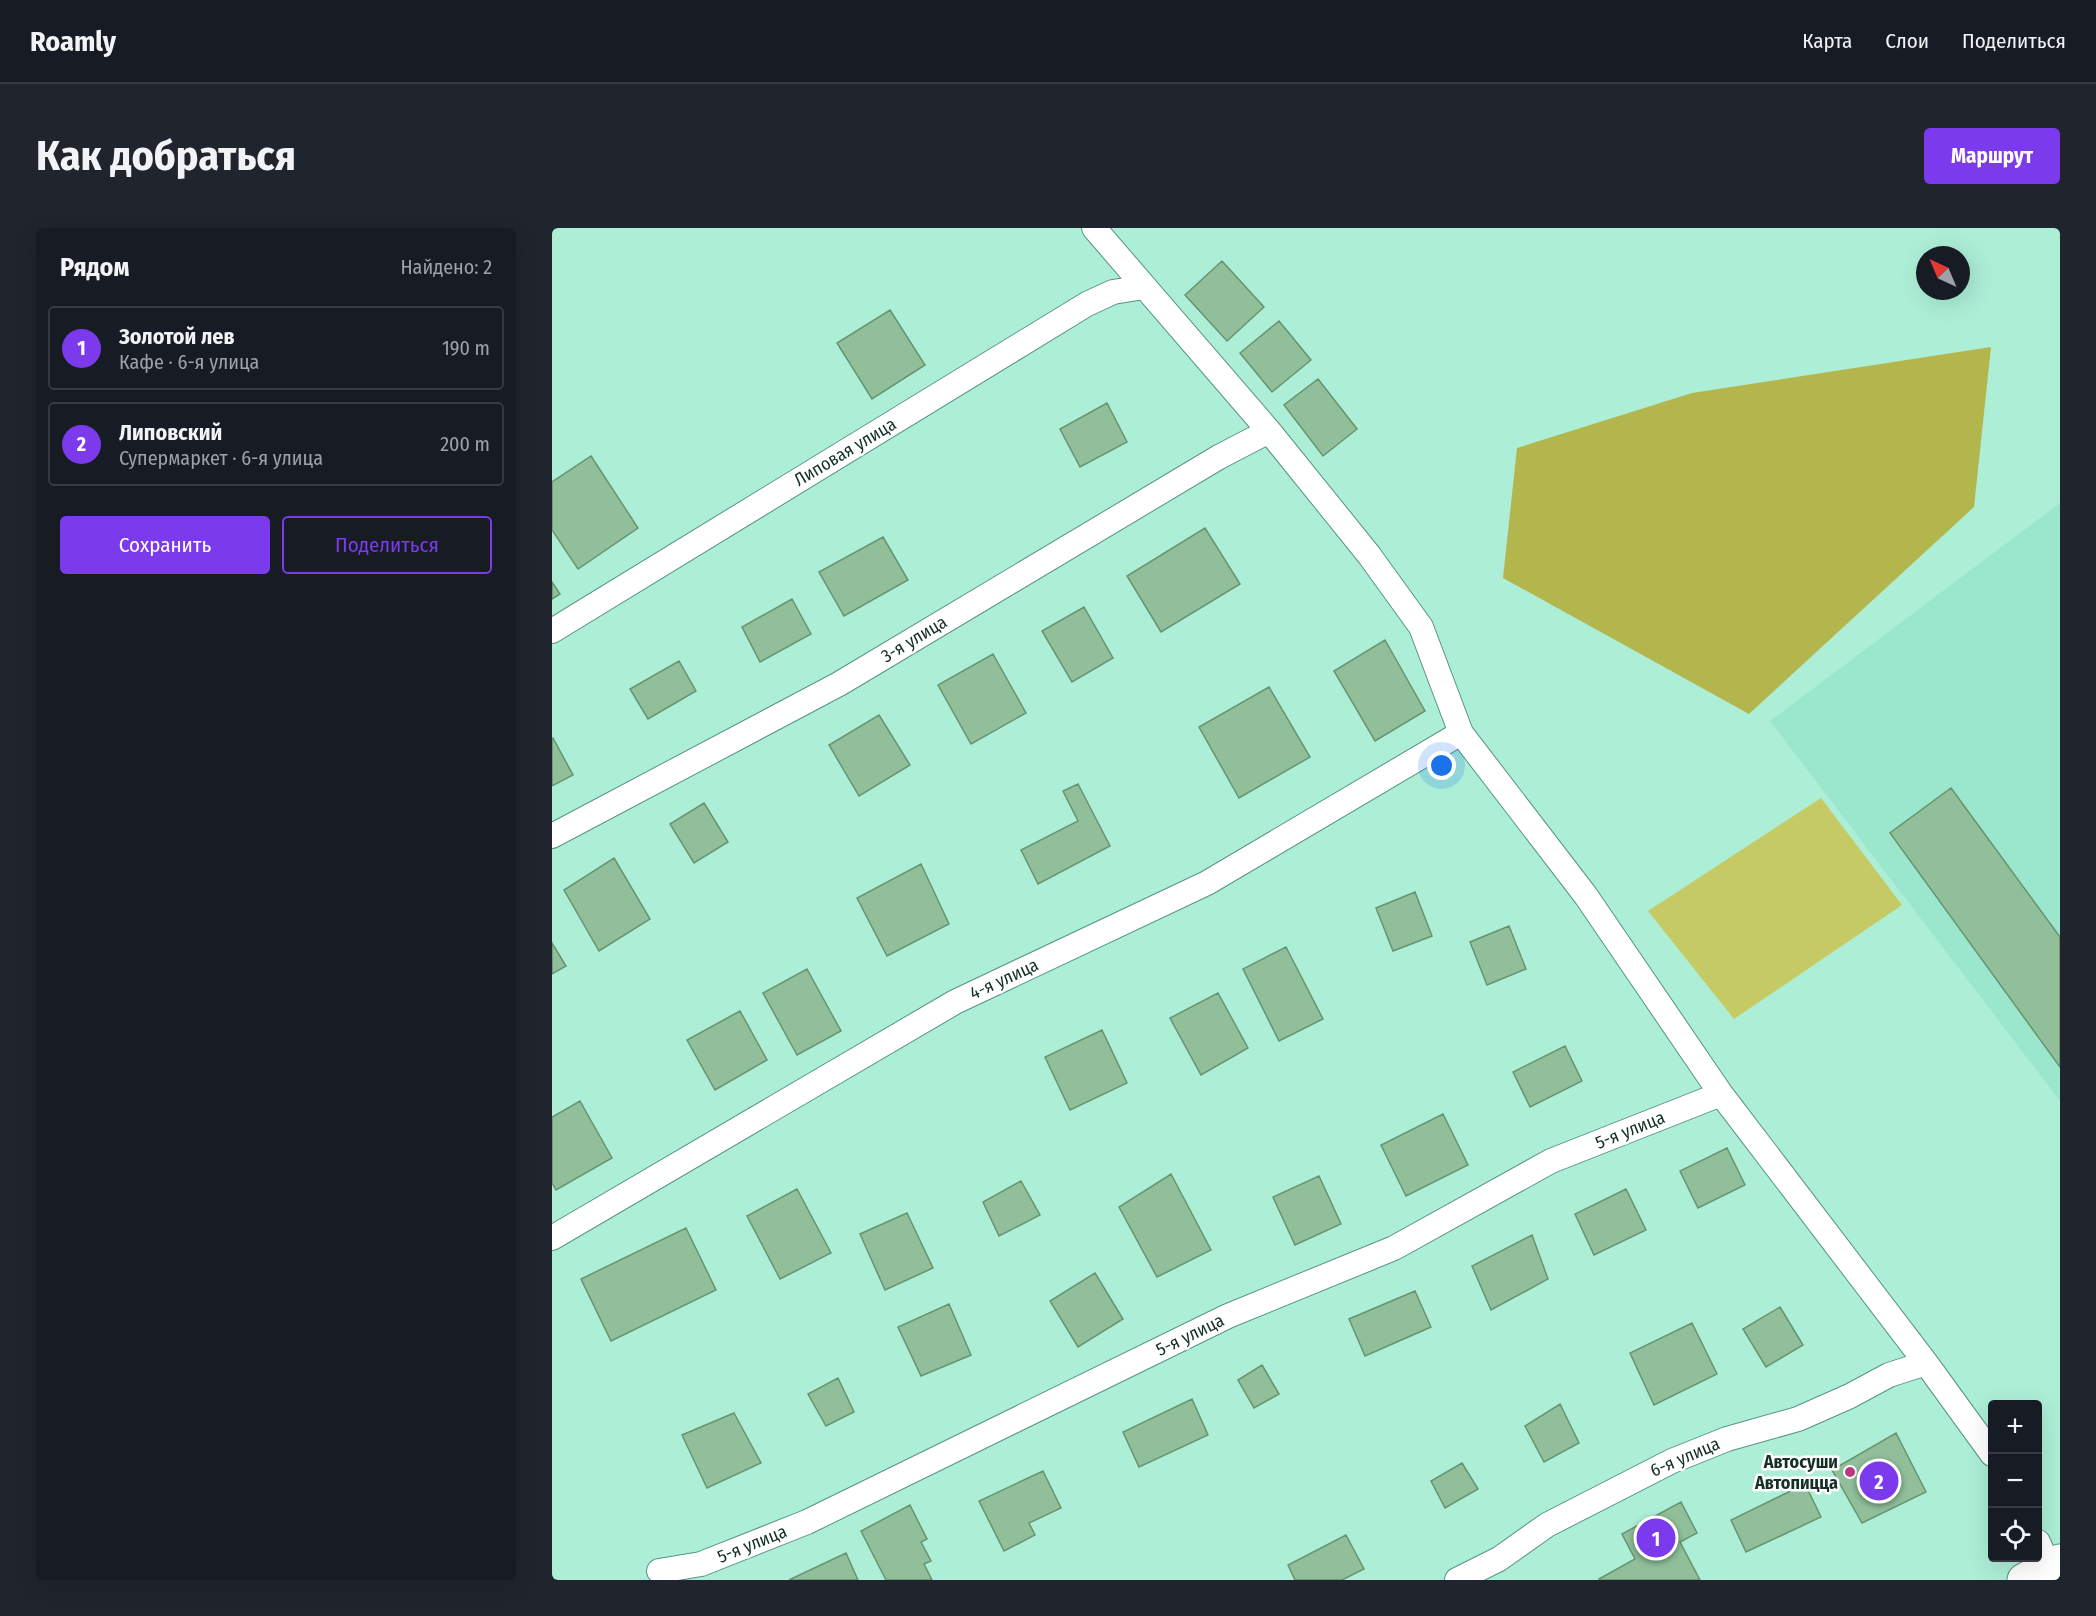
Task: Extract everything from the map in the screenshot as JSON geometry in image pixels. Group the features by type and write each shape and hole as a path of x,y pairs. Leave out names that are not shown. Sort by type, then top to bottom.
{"street":[{"path":"1094,228 1269,431 1369,555 1421,627 1461,733 1586,896 1721,1094 1988,1449"},
{"name":"Липовая улица","path":"552,631 1088,304 1113,292 1144,287"},
{"name":"3-я улица","path":"552,836 839,684 1219,457 1269,431"},
{"name":"4-я улица","path":"552,1238 955,1002 1206,883 1461,733"},
{"name":"5-я улица","path":"659,1571 701,1564 807,1522 1228,1316 1394,1248 1551,1161 1721,1094"},
{"name":"6-я улица","path":"1456,1580 1499,1559 1547,1525 1672,1461 1727,1439 1798,1419 1889,1376 1926,1364"}],"shaded area":[{"path":"1991,347 1974,507 1749,714 1503,578 1517,448 1692,393"},
{"path":"2060,503 2060,1101 1770,721"}],"green space":[{"path":"1821,798 1902,905 1734,1019 1648,911"}],"building":[{"path":"1222,261 1264,307 1227,341 1185,295"},
{"path":"890,310 925,365 872,399 837,343"},
{"path":"1279,321 1311,360 1272,392 1240,353"},
{"path":"1318,379 1357,429 1323,456 1284,405"},
{"path":"1107,403 1127,442 1080,467 1060,429"},
{"path":"591,456 638,528 578,569 552,530 552,482"},
{"path":"1205,528 1240,584 1161,632 1127,576"},
{"path":"883,537 908,580 844,616 819,572"},
{"path":"552,582 560,594 552,599"},
{"path":"792,599 811,634 760,662 742,627"},
{"path":"1084,607 1113,658 1072,682 1042,631"},
{"path":"1385,640 1425,711 1375,741 1334,671"},
{"path":"993,654 1026,713 971,744 938,685"},
{"path":"679,661 696,691 648,719 630,689"},
{"path":"1269,687 1310,757 1239,798 1199,727"},
{"path":"879,715 910,765 859,796 829,745"},
{"path":"552,739 573,775 552,786"},
{"path":"1078,784 1110,846 1038,884 1021,850 1078,821 1063,791"},
{"path":"1951,788 2060,937 2060,1067 1890,833"},
{"path":"704,803 728,842 694,863 670,824"},
{"path":"614,858 650,919 599,951 564,890"},
{"path":"921,864 949,924 887,956 857,898"},
{"path":"1415,892 1432,936 1393,951 1376,908"},
{"path":"1509,926 1526,969 1487,985 1470,942"},
{"path":"552,943 566,966 552,974"},
{"path":"1286,947 1323,1019 1279,1041 1243,969"},
{"path":"807,969 841,1031 797,1055 763,993"},
{"path":"1218,993 1248,1048 1201,1075 1170,1018"},
{"path":"740,1011 767,1060 715,1090 687,1040"},
{"path":"1102,1030 1127,1083 1070,1110 1045,1057"},
{"path":"1565,1046 1582,1081 1530,1107 1513,1072"},
{"path":"580,1101 612,1158 556,1190 552,1183 552,1117"},
{"path":"1443,1114 1468,1165 1406,1196 1381,1145"},
{"path":"1727,1148 1745,1185 1698,1208 1680,1171"},
{"path":"1171,1174 1211,1250 1157,1277 1119,1207"},
{"path":"1319,1176 1341,1224 1295,1245 1273,1197"},
{"path":"1021,1181 1040,1215 999,1236 983,1202"},
{"path":"797,1189 831,1253 780,1279 747,1216"},
{"path":"1626,1189 1646,1230 1594,1255 1575,1214"},
{"path":"907,1213 933,1268 885,1290 860,1234"},
{"path":"686,1228 716,1290 611,1341 581,1279"},
{"path":"1532,1235 1548,1279 1491,1310 1472,1266"},
{"path":"1095,1273 1123,1319 1078,1347 1050,1301"},
{"path":"1415,1291 1431,1327 1365,1356 1349,1319"},
{"path":"949,1304 971,1355 921,1376 898,1327"},
{"path":"1780,1307 1803,1345 1766,1367 1743,1329"},
{"path":"1692,1323 1717,1374 1654,1405 1630,1353"},
{"path":"1262,1365 1279,1394 1254,1408 1238,1380"},
{"path":"838,1378 854,1412 826,1426 808,1394"},
{"path":"1192,1399 1208,1435 1139,1467 1123,1432"},
{"path":"1560,1404 1579,1443 1544,1462 1525,1426"},
{"path":"734,1413 761,1463 707,1488 682,1435"},
{"path":"1896,1433 1926,1492 1862,1523 1832,1470"},
{"path":"1462,1463 1478,1489 1445,1508 1431,1481"},
{"path":"1043,1471 1061,1508 1029,1523 1035,1535 1004,1551 979,1501"},
{"path":"1805,1484 1821,1517 1746,1552 1731,1520"},
{"path":"1681,1502 1697,1533 1680,1542 1700,1580 1599,1579 1635,1559 1622,1534"},
{"path":"910,1505 927,1539 921,1542 931,1561 924,1564 932,1580 886,1580 861,1531"},
{"path":"1346,1535 1364,1569 1342,1580 1295,1580 1288,1565"},
{"path":"846,1553 858,1580 789,1580"}],"place":[{"name":"Автосуши Автопицца","path":"1850,1472"},
{"name":"Липовский","path":"1879,1481"},
{"name":"Золотой лев","path":"1656,1538"}]}
